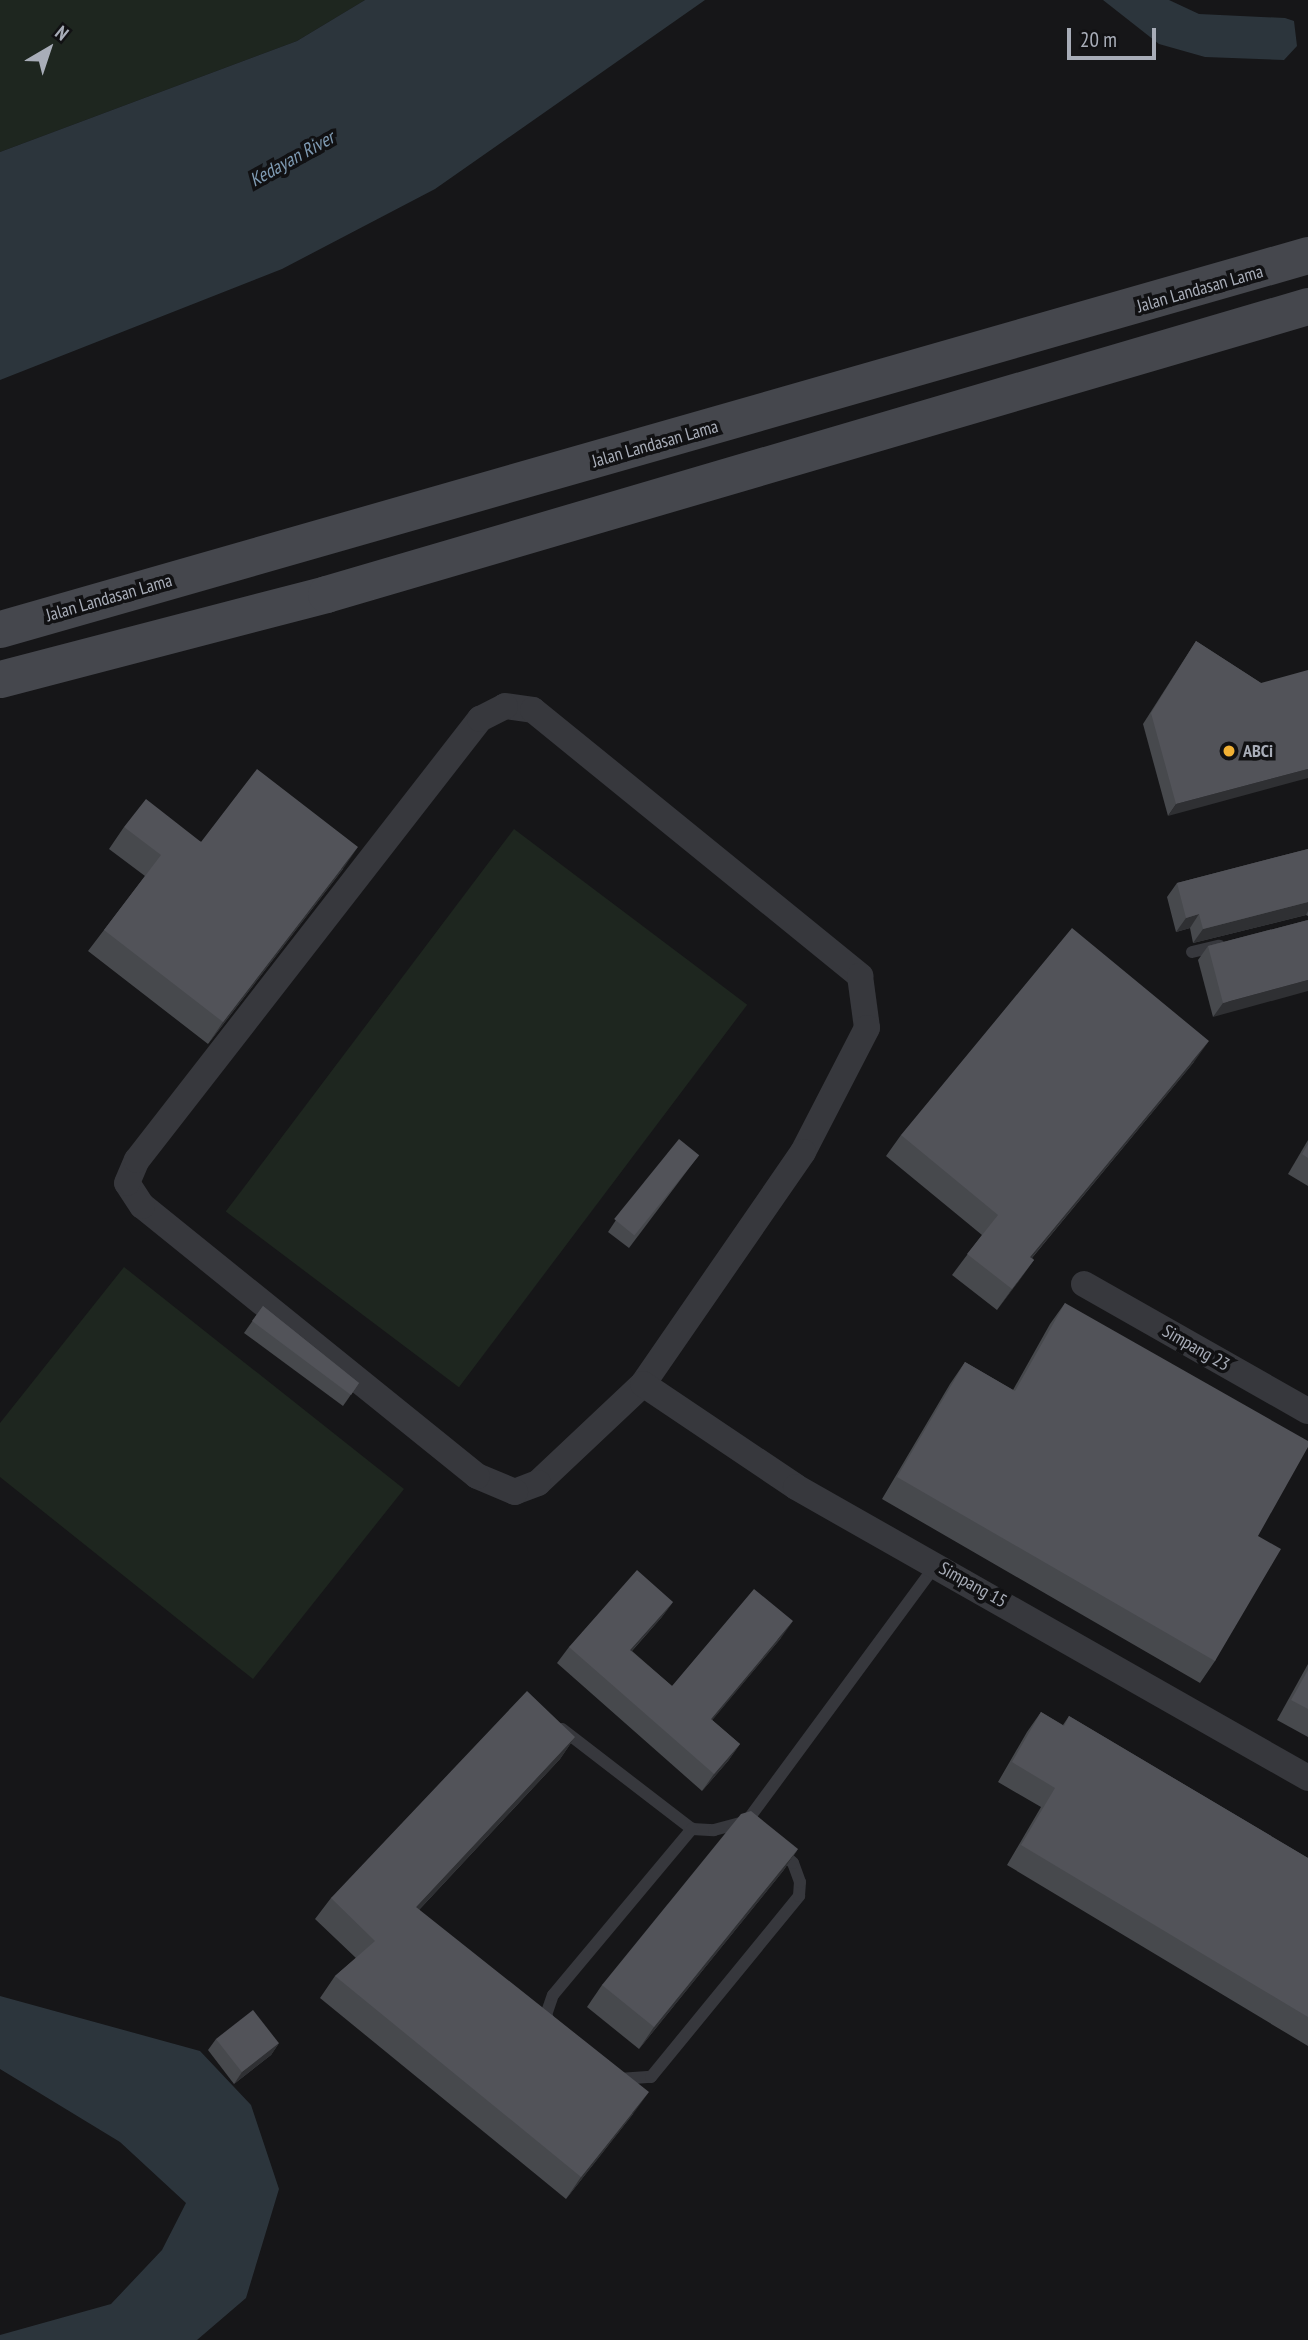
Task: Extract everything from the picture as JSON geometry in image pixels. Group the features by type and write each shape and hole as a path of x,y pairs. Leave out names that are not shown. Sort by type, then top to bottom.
{"main road":[{"name":"Jalan Landasan Lama","path":"0,629 1308,255"},
{"path":"0,679 326,594 1308,306"}],"street":[{"path":"505,706 533,710 860,976 867,1027 803,1152 643,1384 538,1483 515,1492 477,1476 142,1206 127,1183 137,1160 480,719 505,706"},
{"name":"Simpang 23","path":"1084,1284 1308,1411"},
{"name":"Simpang 15","path":"643,1384 796,1487 1308,1778"}],"lane":[{"path":"1192,952 1231,942"},
{"path":"757,1830 936,1565"},
{"path":"557,1725 692,1829 757,1830 793,1863 800,1882 799,1896 651,2077 623,2081 612,2073"},
{"path":"558,2034 546,2015 553,1995 692,1829"}],"shaded area":[{"path":"0,0 365,0 297,41 0,152"},
{"path":"514,829 747,1005 459,1387 226,1212"},
{"path":"124,1267 404,1489 253,1679 0,1477 0,1423"}],"water":[{"name":"Kedayan River","path":"365,0 705,0 435,189 282,269 0,380 0,152 297,41"},
{"path":"1103,0 1169,0 1199,14 1285,18 1294,21 1297,46 1284,60 1205,57 1159,44"},
{"path":"0,1996 200,2051 251,2105 279,2189 246,2298 197,2340 0,2340 0,2335 111,2304 162,2250 186,2203 120,2142 0,2069"}],"building":[{"name":"ABCi","path":"1196,641 1261,683 1308,670 1308,769 1176,804 1151,713"},
{"path":"257,769 358,847 223,1022 104,930 161,855 124,827 146,799 201,842"},
{"path":"1308,849 1308,902 1203,929 1199,914 1186,918 1177,883"},
{"path":"1308,920 1308,980 1223,1003 1208,946"},
{"path":"1072,928 1209,1041 1030,1257 1034,1260 1012,1289 967,1254 998,1215 901,1135"},
{"path":"679,1139 699,1155 634,1235 614,1219"},
{"path":"1308,1144 1308,1158 1302,1154"},
{"path":"1065,1303 1308,1441 1308,1447 1258,1536 1281,1549 1215,1661 897,1477 965,1362 1015,1391"},
{"path":"263,1306 359,1383 351,1395 252,1321"},
{"path":"637,1570 673,1602 630,1650 672,1686 754,1589 793,1621 711,1719 740,1744 714,1774 569,1647"},
{"path":"1308,1670 1308,1709 1291,1700"},
{"path":"527,1691 575,1737 416,1907 649,2092 581,2177 335,1976 375,1941 331,1898"},
{"path":"1041,1712 1064,1726 1069,1716 1308,1858 1308,2017 1021,1845 1055,1788 1012,1762"},
{"path":"751,1811 798,1849 654,2027 602,1985 741,1814"},
{"path":"253,2010 279,2043 242,2072 216,2039"}],"place":[{"name":"ABCi","path":"1229,751"}]}
